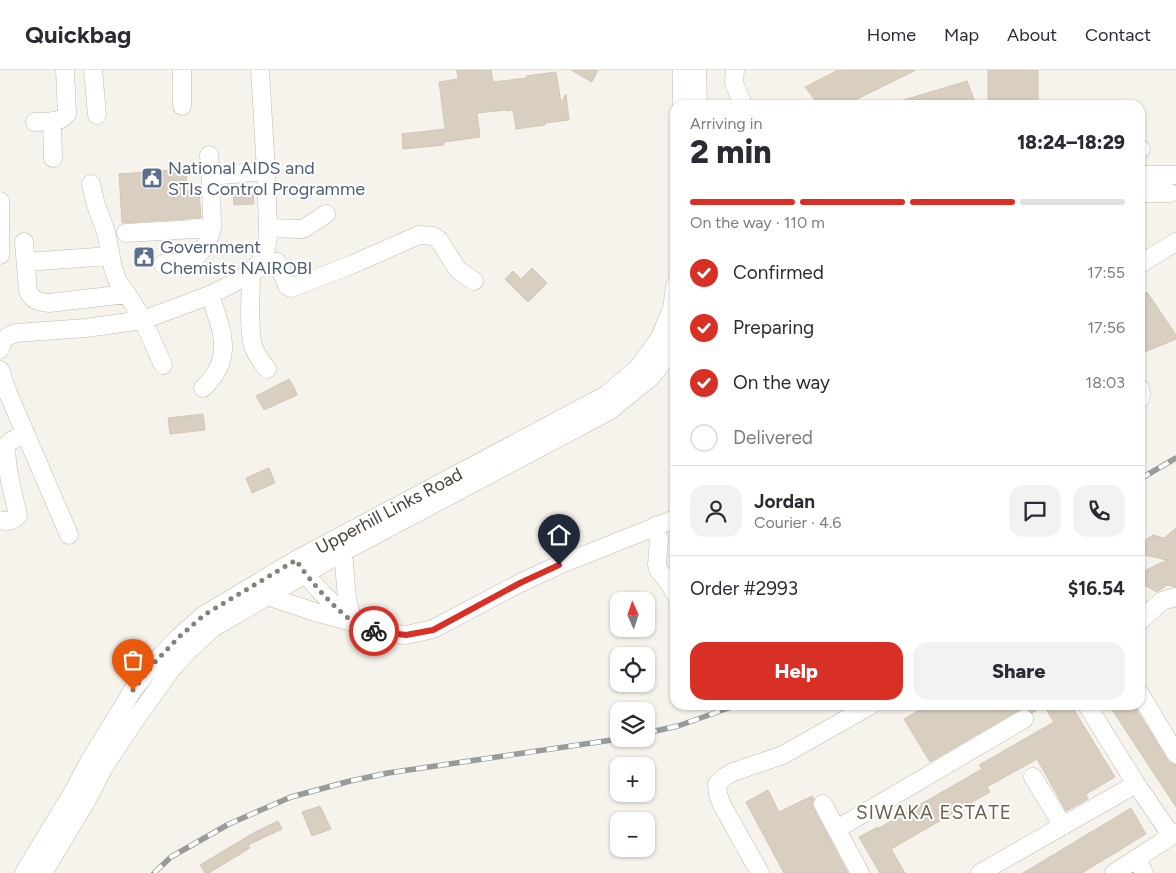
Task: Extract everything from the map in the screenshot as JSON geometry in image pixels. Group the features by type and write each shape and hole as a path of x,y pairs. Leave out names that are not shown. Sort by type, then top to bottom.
{"street":[{"path":"54,158 43,121 59,121 66,114 65,70"},
{"path":"93,70 97,115"},
{"path":"182,70 182,106"},
{"path":"260,70 268,238 265,253 251,272 251,325 253,345 258,357 267,369"},
{"path":"682,70 682,100"},
{"path":"698,70 698,100"},
{"path":"732,100 734,77"},
{"path":"734,77 741,100"},
{"path":"163,264 186,261 197,256 207,244 212,228 209,155"},
{"path":"211,176 266,171"},
{"path":"1145,175 1176,175"},
{"path":"91,184 96,206 106,232 110,256 118,282 143,320 162,365"},
{"path":"1145,193 1170,193"},
{"path":"0,201 0,253"},
{"path":"268,228 303,229 326,214"},
{"path":"126,233 212,228"},
{"path":"0,349 5,338 16,333 86,328 143,320 210,295 270,263 276,262 280,266 287,286 291,288 351,265 418,235 427,234 439,240 458,270 474,282"},
{"path":"24,242 28,291 33,300 39,302 64,302 127,294"},
{"path":"1145,261 1176,242"},
{"path":"26,262 110,256"},
{"path":"203,388 213,379 221,362 224,345 222,331 210,295"},
{"name":"Upperhill Links Road","path":"24,873 133,690 155,662 204,615 301,568 606,395 638,368 659,338 670,313"},
{"name":"Upperhill Links Road","path":"340,545 609,411 650,377 670,352"},
{"path":"0,370 69,535"},
{"path":"0,520 10,521 18,515 6,459 6,449 8,444 26,434"},
{"path":"267,596 315,612 354,622 374,632 406,635 433,630 520,583 559,565 670,521"},
{"path":"655,526 659,540 658,569 670,585"},
{"path":"340,545 347,599 354,622"},
{"path":"301,568 327,597 354,622"},
{"name":"Upperhill Links Road","path":"43,873 104,768 173,667 213,628 267,596 301,568"},
{"path":"1145,616 1162,601 1176,596"},
{"path":"1145,702 1176,754"},
{"path":"760,873 722,804 717,784 733,772 783,755 862,710"},
{"path":"1090,710 1136,784 1174,834 1140,866 1114,873"},
{"path":"837,829 1024,719"},
{"path":"1033,777 1063,826"},
{"path":"980,873 1136,784"},
{"path":"823,804 860,873"}],"building":[{"path":"457,70 491,70 493,82 556,72 561,103 566,94 569,120 516,129 513,110 477,113 480,137 444,142 444,145 403,149 402,134 445,129 439,82 458,79"},
{"path":"571,70 598,70 592,82"},
{"path":"838,70 916,70 855,100 815,100 805,87"},
{"path":"988,70 1038,70 1038,100 988,100"},
{"path":"967,81 974,100 904,100"},
{"path":"186,169 187,192 199,191 201,218 122,223 119,174"},
{"path":"253,192 254,204 234,205 233,194"},
{"path":"532,268 547,283 528,302 505,279 513,271 521,279"},
{"path":"1147,292 1176,335 1176,339 1145,352 1145,293"},
{"path":"289,379 297,395 264,410 256,396"},
{"path":"203,414 205,430 170,434 168,418"},
{"path":"269,468 275,483 252,493 246,478"},
{"path":"1176,528 1176,587 1167,585 1157,592 1145,586 1145,571 1167,560 1145,555 1145,540 1153,535 1164,538"},
{"path":"919,710 1019,710 930,762 904,719"},
{"path":"1046,710 1074,710 1115,777 1086,794 1088,799 1066,811 1037,759 987,787 990,792 891,849 905,873 880,873 859,837 879,828 982,769 979,765 1054,722"},
{"path":"1112,710 1137,710 1167,759 1170,763 1176,765 1176,807"},
{"path":"768,790 779,812 812,796 814,799 812,804 814,809 848,873 784,873 746,802"},
{"path":"320,806 331,829 312,836 302,812"},
{"path":"1131,808 1146,834 1082,873 1023,873"},
{"path":"278,821 282,829 248,845 250,848 209,873 205,873 200,865 255,832"}],"railway":[{"path":"1145,476 1176,458"},
{"path":"655,731 678,726 723,710"},
{"path":"154,873 171,857 229,824 291,797 388,773 610,740"}],"way so far":[{"path":"133,690 155,662 204,615 296,560 306,575 354,622 374,631"}],"place":[{"name":"National AIDS and STIs Control Programme","path":"152,178"},
{"name":"Government Chemists NAIROBI","path":"144,257"}],"district":[{"name":"SIWAKA ESTATE","path":"934,812"}],"route":[{"path":"374,631 406,635 433,630 520,583 559,565"}]}
